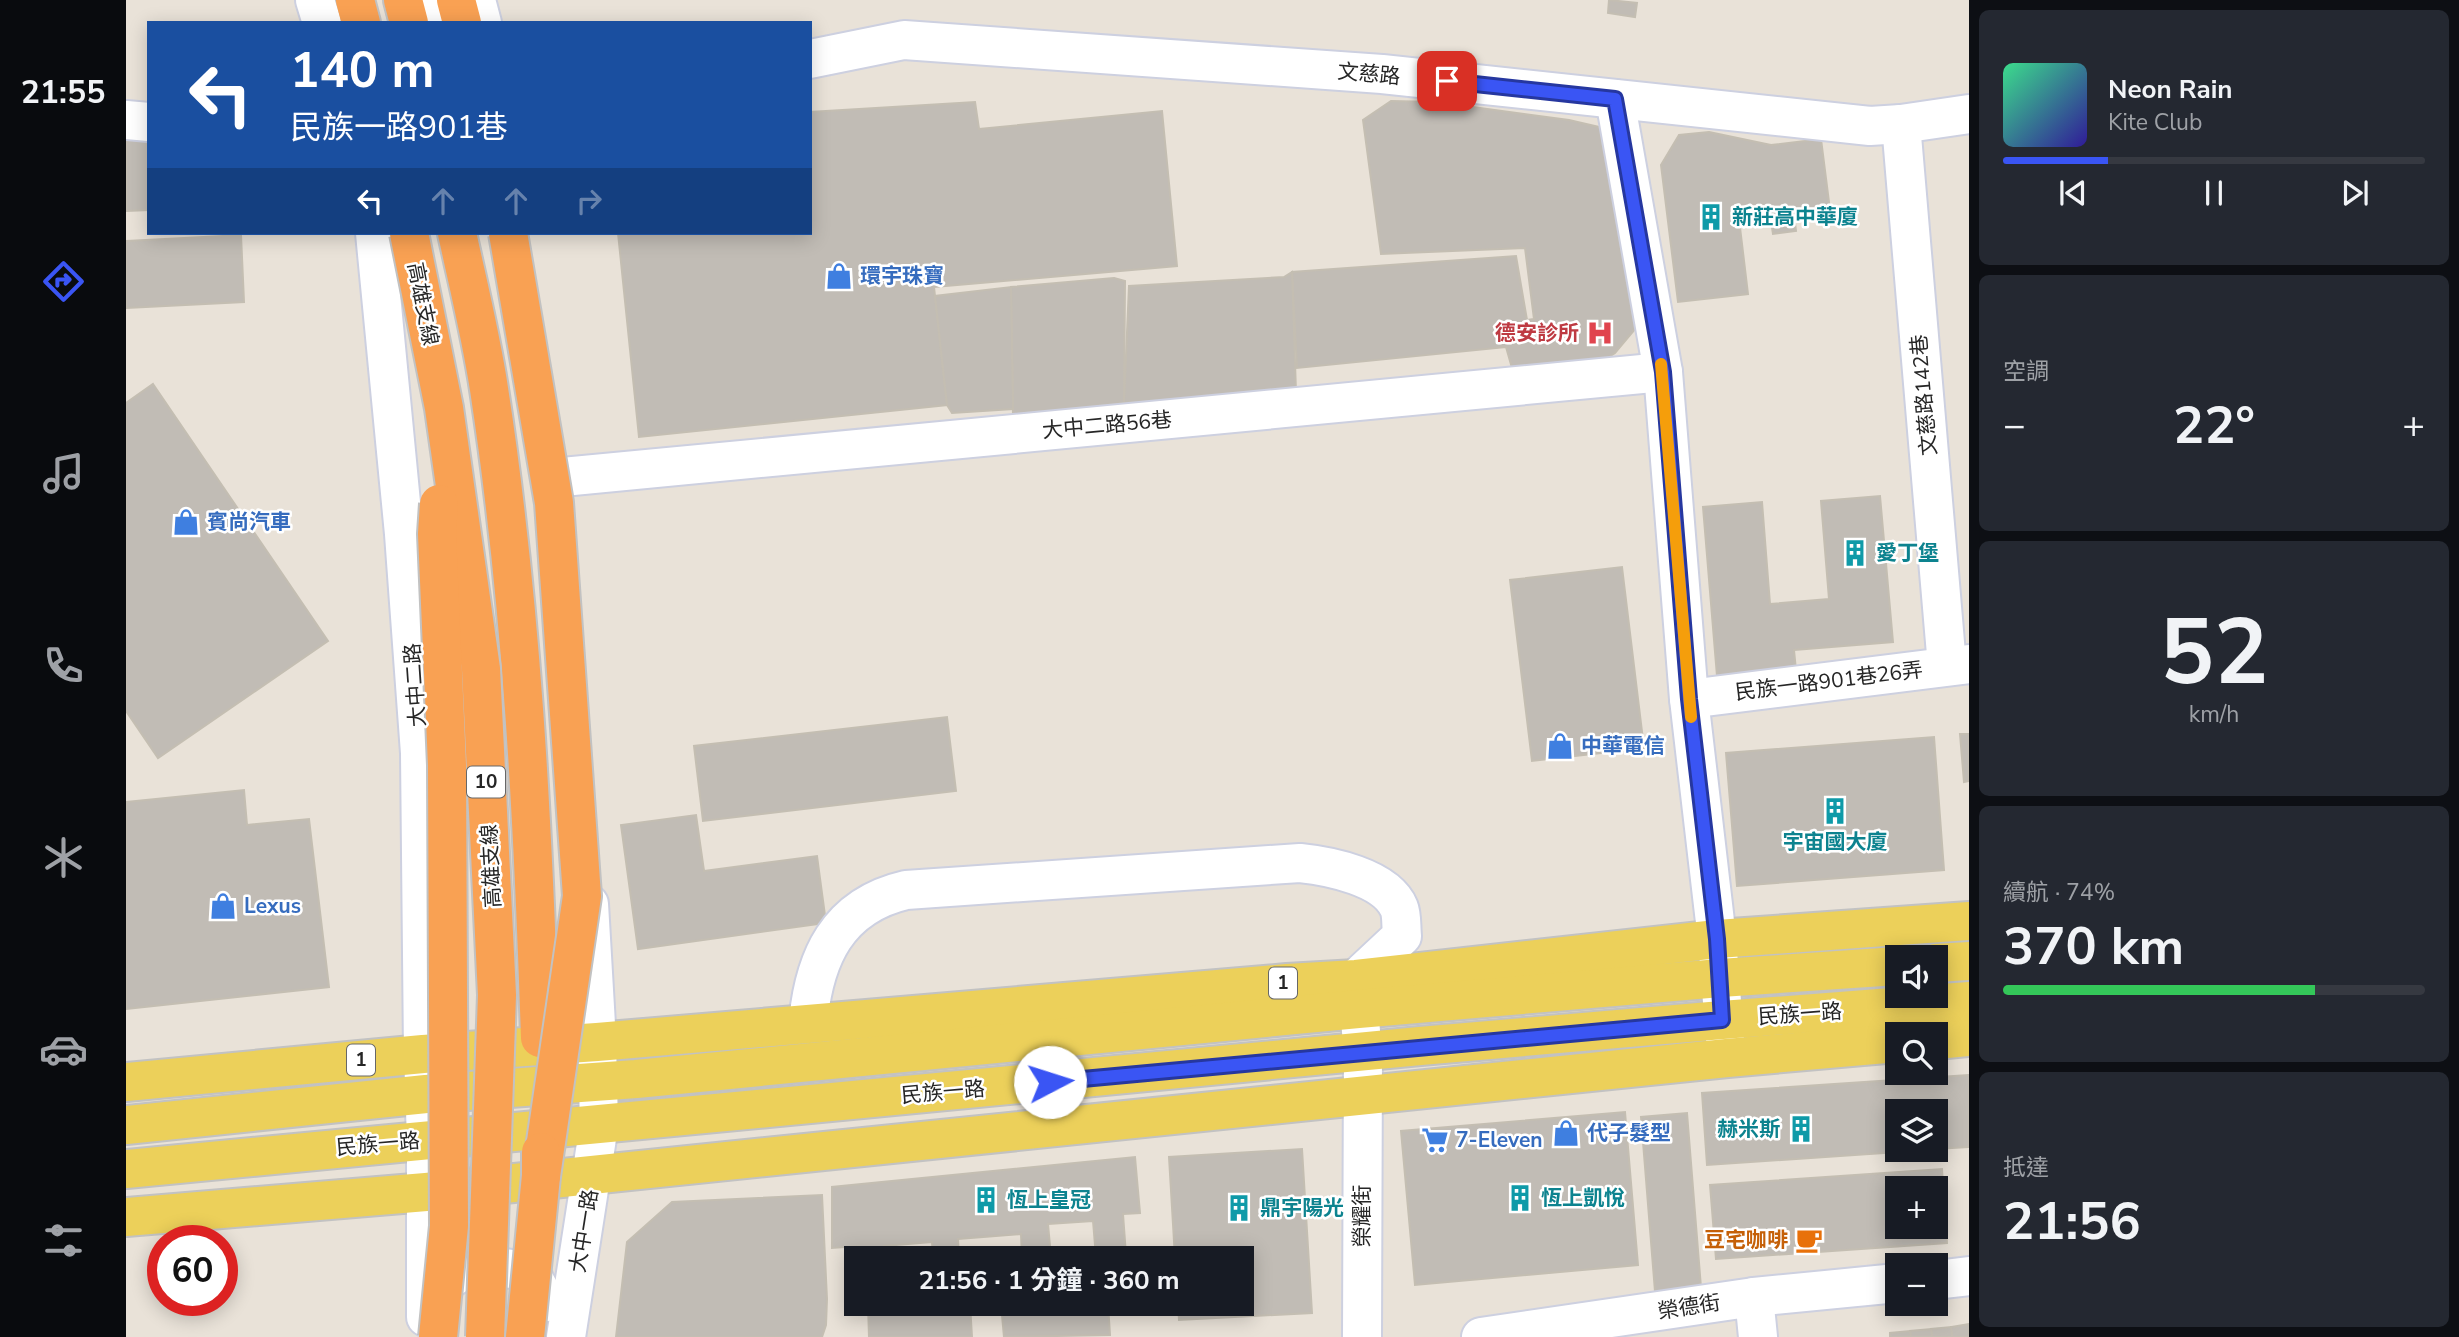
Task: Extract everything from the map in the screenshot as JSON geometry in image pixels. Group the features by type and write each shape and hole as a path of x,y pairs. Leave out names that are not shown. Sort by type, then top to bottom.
{"highway":[{"path":"355,0 360,21"},
{"path":"403,0 409,21"},
{"path":"456,0 461,21"},
{"name":"高雄支線","path":"409,235 444,408 481,669 497,995 485,1337"},
{"name":"高雄支線","path":"457,235 489,386 513,575 528,750 536,903 541,1176 524,1337"},
{"path":"508,235 554,503 582,896 541,1176"},
{"path":"427,1329 449,1226 447,765 437,534 444,408"}],"main road":[{"name":"民族一路","path":"126,1125 426,1094 599,1083 1357,994 1717,939 1969,921"},
{"path":"1948,963 1969,961"},
{"name":"民族一路","path":"126,1082 423,1054 808,1023 1720,978 1885,967"},
{"name":"民族一路","path":"126,1169 1363,1052 1969,1001"},
{"path":"1948,1039 1969,1037"},
{"name":"民族一路","path":"126,1217 426,1192 1885,1044"}],"street":[{"path":"315,0 321,21"},
{"path":"430,0 435,21"},
{"path":"476,0 481,21"},
{"name":"文慈路","path":"812,59 904,40 1382,74 1870,126 1969,114"},
{"path":"1615,99 1663,372 1689,699 1717,939 1727,1058"},
{"path":"126,120 147,122"},
{"name":"文慈路142巷","path":"1901,124 1958,665"},
{"name":"大中二路","path":"375,235 404,534 420,753 426,1139"},
{"path":"501,235 524,310"},
{"path":"517,235 524,310 552,478 579,722 597,1042 599,1125"},
{"name":"大中二路56巷","path":"552,478 1663,372"},
{"name":"民族一路901巷26弄","path":"1689,699 1958,665"},
{"path":"808,1023 811,991 834,935 850,918 887,894 906,890 1300,863 1331,866 1359,875 1393,899 1399,908 1402,936 1357,994"},
{"name":"榮耀街","path":"1357,994 1363,1052 1362,1337"},
{"name":"大中一路","path":"566,1337 599,1125"},
{"path":"426,1139 427,1329"},
{"path":"427,1329 468,1267 505,1268 530,1272 552,1314 557,1337"},
{"path":"1948,1279 1969,1276"},
{"name":"榮德街","path":"1481,1337 1535,1334 1754,1297 1885,1284"},
{"path":"1754,1297 1758,1337"}],"building":[{"path":"1609,0 1637,3 1635,17 1608,13"},
{"path":"1391,101 1436,102 1569,120 1599,127 1618,142 1636,328 1615,353 1595,366 1512,368 1506,347 1297,368 1292,272 1516,256 1527,320 1534,319 1525,248 1381,254 1363,120"},
{"name":"環宇珠寶","path":"975,102 979,129 1162,111 1177,266 934,287 947,405 639,437 618,235 812,235 812,112"},
{"name":"新莊高中華廈","path":"1709,132 1771,145 1821,139 1830,210 1794,215 1796,231 1773,234 1770,215 1739,219 1748,294 1678,302 1661,165 1679,135"},
{"path":"126,135 147,135 147,210 126,211"},
{"path":"241,235 244,302 126,308 126,241"},
{"path":"1292,272 1296,392 1124,403 1129,286 1284,277"},
{"path":"1114,278 1125,281 1124,403 1013,416 1011,287"},
{"path":"1011,287 1013,409 952,413 947,405 935,296"},
{"name":"賓尚汽車","path":"153,384 328,641 158,758 126,711 126,403"},
{"name":"愛丁堡","path":"1880,496 1893,642 1794,650 1796,670 1717,676 1703,507 1762,502 1770,604 1829,599 1821,501"},
{"path":"1622,567 1644,748 1532,761 1510,580"},
{"path":"947,717 956,791 703,821 694,746"},
{"path":"1960,734 1969,734 1969,781 1964,782"},
{"name":"宇宙國大廈","path":"1934,737 1944,870 1737,886 1726,753"},
{"name":"Lexus","path":"244,790 247,825 309,819 329,987 126,1009 126,802"},
{"path":"696,815 704,871 817,856 826,923 638,949 621,825"},
{"name":"赫米斯","path":"1969,1075 1969,1147 1948,1148 1948,1099 1885,1099 1885,1153 1707,1165 1702,1093 1885,1081 1885,1085 1948,1085 1948,1076"},
{"name":"恆上凱悅","path":"1625,1112 1638,1265 1415,1285 1401,1131"},
{"path":"1687,1113 1702,1300 1656,1304 1641,1117"},
{"name":"鼎宇陽光","path":"1302,1149 1312,1313 1179,1320 1179,1316 1254,1316 1254,1246 1174,1246 1169,1157"},
{"name":"恆上皇冠","path":"1135,1157 1140,1213 1123,1214 1125,1246 1095,1246 1093,1221 1048,1224 1050,1246 1022,1246 1021,1234 958,1239 958,1246 932,1246 932,1242 832,1248 832,1187"},
{"name":"赫米斯","path":"1942,1169 1942,1176 1885,1176 1885,1239 1947,1239 1947,1243 1716,1259 1710,1185"},
{"path":"822,1195 827,1299 826,1325 822,1337 616,1337 627,1242 672,1202"},
{"path":"868,1316 971,1316 972,1337 869,1337"},
{"path":"1002,1316 1109,1316 1110,1335 1004,1337"},
{"path":"1969,1324 1969,1337 1952,1337 1951,1327"},
{"path":"1951,1327 1952,1337 1932,1337 1931,1329"},
{"path":"1931,1329 1932,1337 1911,1337 1910,1331"},
{"path":"1910,1331 1911,1337 1890,1337 1890,1333"}],"slow traffic":[{"path":"1661,364 1691,717"}],"place":[{"name":"新莊高中華廈","path":"1711,217"},
{"name":"環宇珠寶","path":"839,276"},
{"name":"德安診所","path":"1600,333"},
{"name":"賓尚汽車","path":"186,522"},
{"name":"愛丁堡","path":"1855,553"},
{"name":"中華電信","path":"1560,746"},
{"name":"宇宙國大廈","path":"1835,811"},
{"name":"Lexus","path":"223,906"},
{"name":"赫米斯","path":"1801,1129"},
{"name":"代子髮型","path":"1566,1133"},
{"name":"7-Eleven","path":"1435,1140"},
{"name":"恆上凱悅","path":"1520,1198"},
{"name":"恆上皇冠","path":"986,1200"},
{"name":"鼎宇陽光","path":"1239,1208"},
{"name":"豆宅咖啡","path":"1809,1240"}],"route":[{"path":"1050,1082 1722,1020 1717,939 1689,699 1663,372 1615,99 1447,81"}]}
